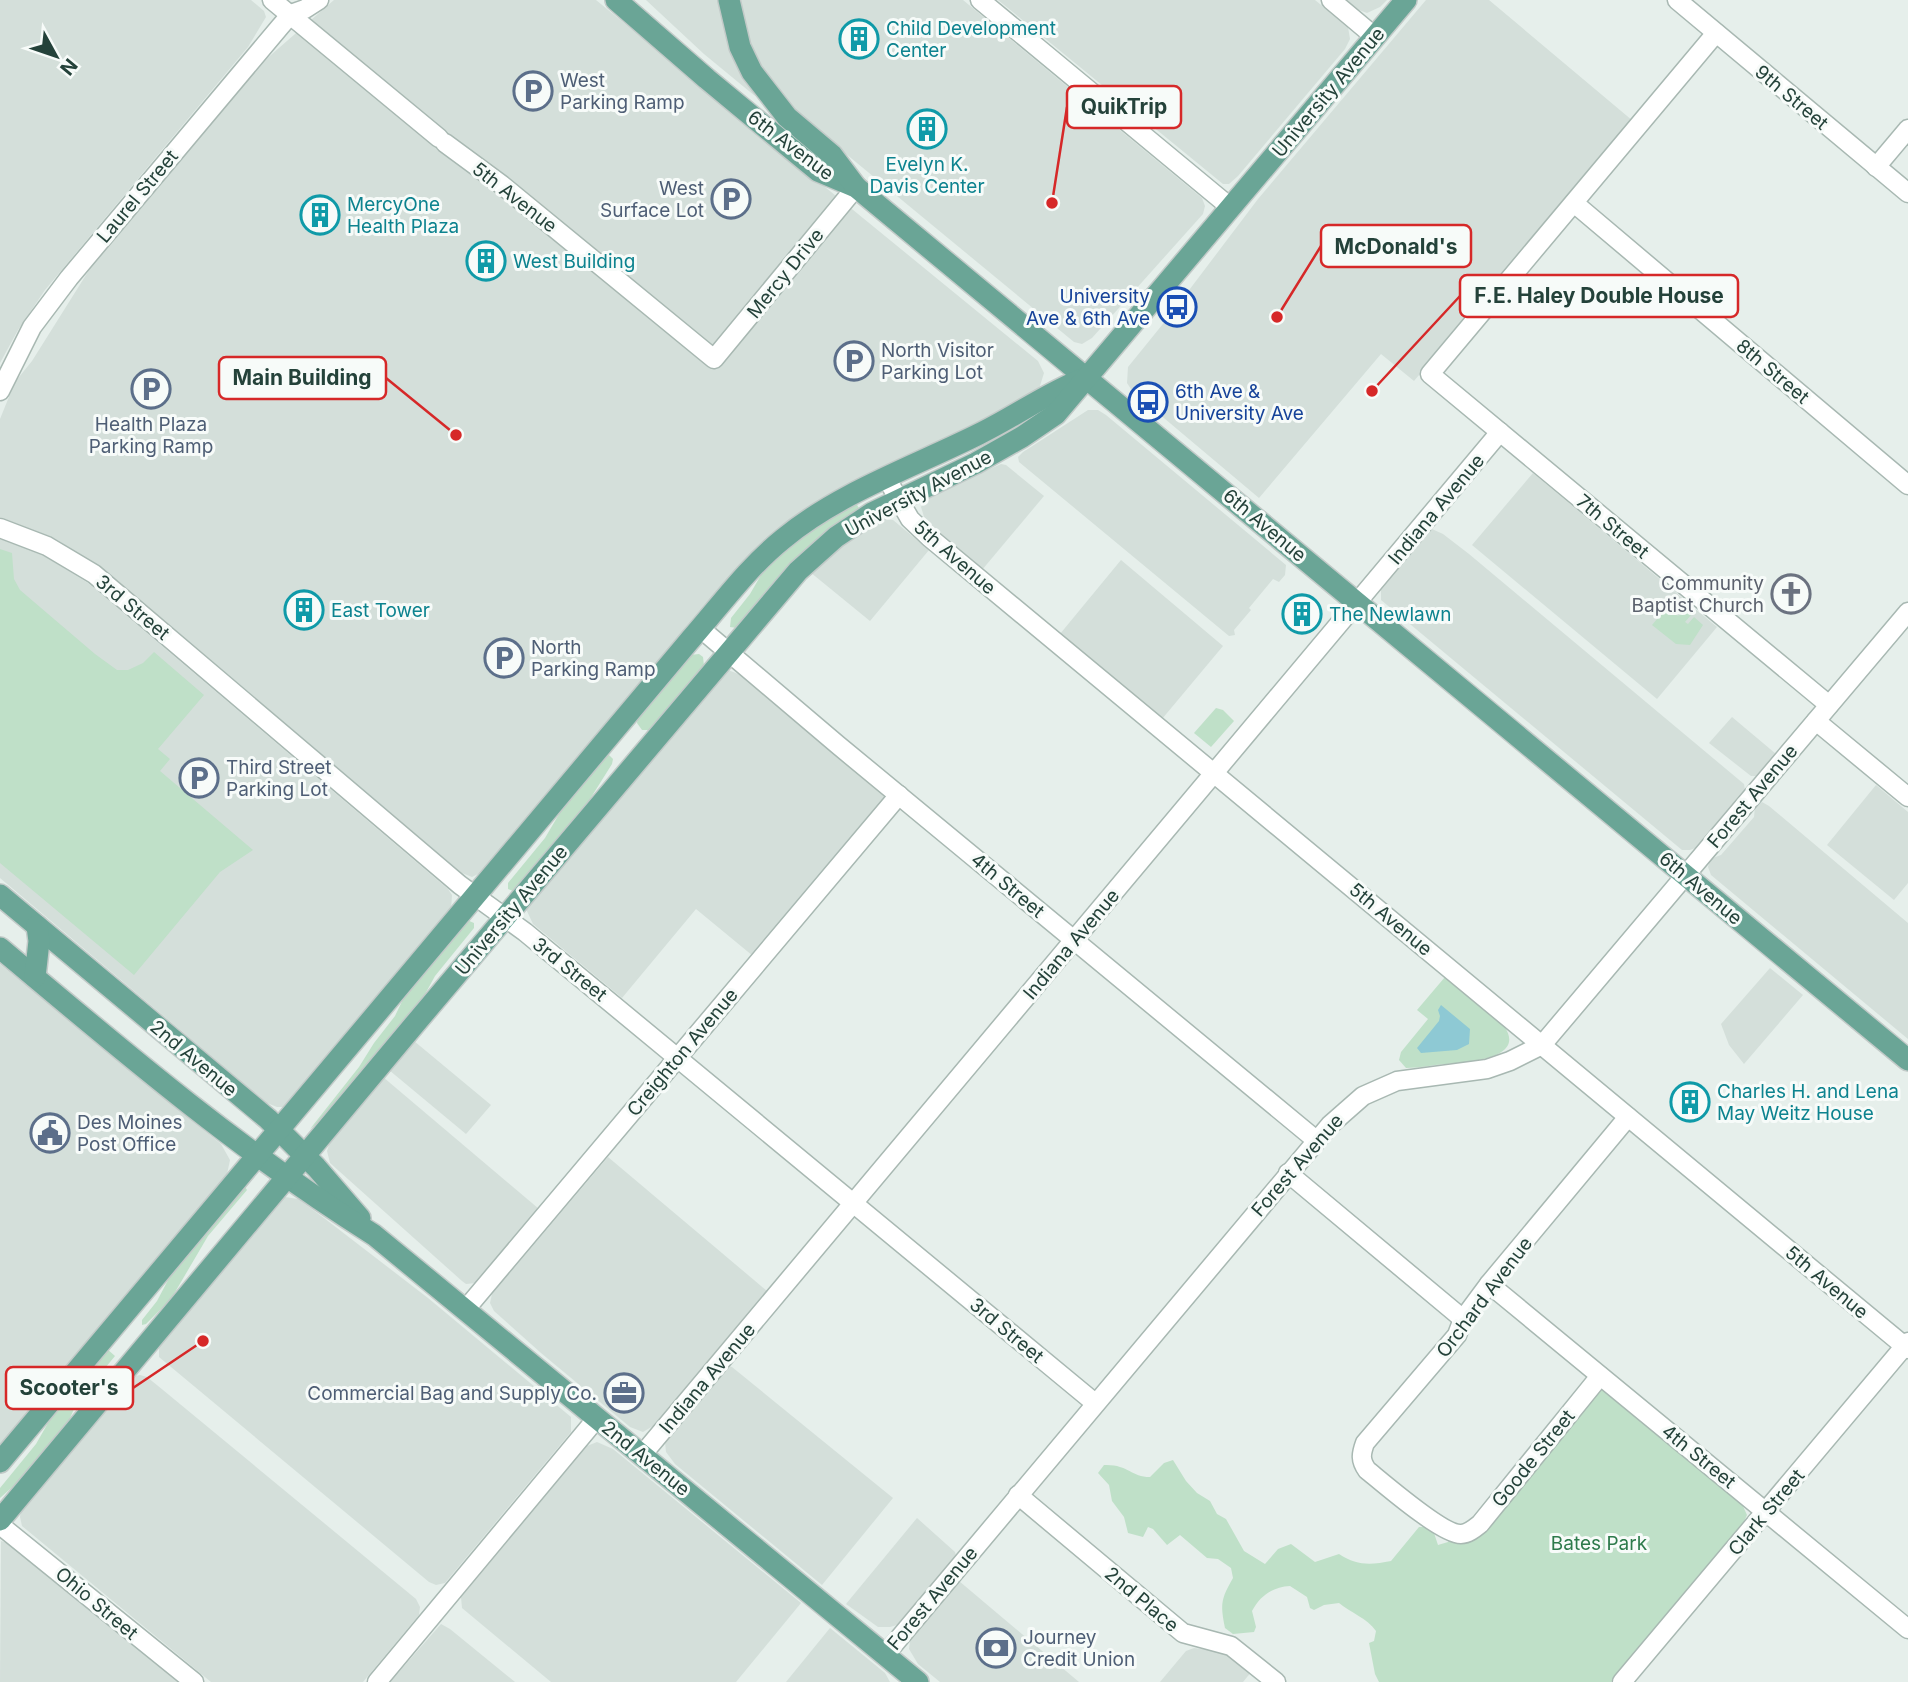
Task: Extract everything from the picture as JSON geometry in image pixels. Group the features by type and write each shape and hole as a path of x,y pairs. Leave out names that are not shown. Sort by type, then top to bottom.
{"main road":[{"name":"6th Avenue","path":"616,0 818,171 856,187 1908,1060"},
{"path":"729,0 740,47 752,72 787,117 832,155 856,187"},
{"name":"University Avenue","path":"0,1522 304,1156 798,571 822,548 862,519 1038,428 1066,405 1406,0"},
{"name":"University Avenue","path":"0,1462 744,576 782,539 820,512 1004,422 1060,387 1087,377"},
{"name":"2nd Avenue","path":"0,895 278,1130 374,1235"},
{"path":"35,977 39,941 37,926"},
{"name":"2nd Avenue","path":"0,948 256,1156 374,1235 885,1655 913,1681"}],"street":[{"name":"5th Avenue","path":"272,0 292,7 442,140 714,359"},
{"name":"Laurel Street","path":"0,391 33,327 69,278 292,7 305,9 319,0"},
{"path":"980,0 1230,207"},
{"path":"1331,0 1375,37"},
{"name":"9th Street","path":"1677,0 1908,193"},
{"path":"1574,203 1716,33"},
{"path":"1876,167 1908,129"},
{"name":"Mercy Drive","path":"714,359 856,187"},
{"name":"7th Street","path":"1574,203 1430,374 1829,705"},
{"name":"8th Street","path":"1574,203 1908,485"},
{"name":"Indiana Avenue","path":"642,1455 1500,432"},
{"name":"5th Avenue","path":"887,479 910,519 929,537 1907,1345"},
{"name":"3rd Street","path":"0,528 47,546 94,574 474,897 525,932 1095,1403"},
{"name":"Forest Avenue","path":"885,1655 1288,1173 1345,1109 1381,1087 1418,1077 1487,1069 1518,1058 1542,1045 1908,612"},
{"name":"4th Street","path":"700,628 1316,1140"},
{"path":"1816,720 1908,797"},
{"name":"Creighton Avenue","path":"465,1310 900,795"},
{"name":"Orchard Avenue","path":"1461,1534 1451,1532 1436,1523 1367,1470 1362,1463 1361,1453 1366,1443 1457,1335 1463,1319 1489,1284 1628,1117"},
{"path":"1288,1173 1463,1319"},
{"name":"4th Street","path":"1489,1284 1908,1629"},
{"name":"Clark Street","path":"1624,1681 1907,1345"},
{"name":"Goode Street","path":"1461,1534 1480,1524 1600,1376"},
{"path":"377,1682 597,1418"},
{"name":"2nd Place","path":"1018,1495 1183,1633 1231,1646 1276,1682"},
{"name":"Ohio Street","path":"0,1522 194,1682"}],"shaded area":[{"path":"0,0 251,0 264,11 266,17 248,47 45,290 0,363"},
{"path":"334,0 596,0 1038,361 1044,373 1039,389 1006,411 823,500 484,871 472,877 462,873 108,573 56,539 0,517 0,419 15,382 32,361 91,267 264,61"},
{"path":"646,0 720,0 743,73 755,96 704,54"},
{"path":"739,0 963,0 1202,198 1205,206 1203,214 1092,338 1082,344 1074,342 800,116 760,66 744,27"},
{"path":"998,0 1315,0 1348,27 1350,39 1345,49 1238,176 1229,184 1223,184"},
{"path":"1346,0 1387,0 1367,13"},
{"path":"1426,0 1489,0 1633,121 1414,381 1381,354 1259,498 1133,392 1127,383 1128,367 1258,199"},
{"path":"1088,410 1098,410 1106,415 1286,565 1285,575 1279,582 1273,579 1234,630 1235,635 1229,636 1019,462 1018,457 1023,452"},
{"path":"1001,464 1006,465 1044,496 982,570 925,520 921,507 927,497"},
{"path":"1533,473 1717,627 1657,699 1472,545"},
{"path":"883,519 893,520 929,550 870,621 810,572 861,530"},
{"path":"1432,529 1469,554 1744,784 1745,790 1698,847 1682,850 1381,600 1381,590"},
{"path":"0,539 41,554 88,583 452,895 451,910 283,1107 267,1103 0,878"},
{"path":"1121,560 1223,646 1162,719 1060,634"},
{"path":"728,670 741,675 882,790 885,798 753,956 696,909 622,998 533,924 526,909"},
{"path":"1732,717 1776,754 1756,776 1751,776 1709,743"},
{"path":"1876,785 1908,812 1908,883 1894,900 1827,845"},
{"path":"1762,802 1908,923 1908,1039 1711,875 1708,867 1710,859 1721,855 1754,817 1755,806"},
{"path":"0,964 221,1144 230,1160 226,1179 0,1449"},
{"path":"1770,968 1803,995 1744,1064 1729,1045 1721,1024"},
{"path":"414,1041 491,1105 466,1134 389,1070"},
{"path":"383,1077 539,1209 476,1283 466,1284 462,1281 330,1163 327,1151 331,1139"},
{"path":"608,1157 767,1291 653,1426 643,1432 630,1427 541,1353 494,1311 490,1303 492,1294"},
{"path":"285,1197 298,1199 428,1298 571,1417 571,1432 445,1583 436,1585 429,1582 159,1357 159,1346"},
{"path":"728,1366 893,1498 822,1585 675,1464 666,1452 665,1442 668,1437"},
{"path":"131,1377 147,1377 416,1599 420,1607 419,1615 363,1682 211,1682 22,1526 21,1509"},
{"path":"597,1442 613,1449 801,1603 736,1682 551,1682 462,1608 461,1597 587,1446"},
{"path":"917,1518 955,1552 956,1556 897,1625 878,1627 846,1604"},
{"path":"1,1541 10,1544 178,1682 0,1682"},
{"path":"959,1581 1079,1682 940,1682 918,1664 909,1649 910,1641"},
{"path":"441,1624 450,1629 515,1682 390,1682"},
{"path":"830,1628 885,1673 890,1682 786,1682"},
{"path":"1194,1648 1226,1652 1252,1671 1243,1682 1160,1682 1186,1651"}],"green space":[{"path":"856,503 860,510 737,628 730,627 731,618 750,594 765,568 811,528"},
{"path":"0,549 12,553 14,579 20,590 117,670 128,670 143,663 154,652 204,695 158,749 170,759 160,771 253,850 220,872 134,975 0,863"},
{"path":"1673,600 1681,607 1676,614 1678,616 1684,609 1691,615 1685,622 1688,624 1694,617 1703,625 1690,645 1676,644 1652,625"},
{"path":"699,654 703,657 704,666 650,730 642,730 637,723 638,716 690,655"},
{"path":"1216,708 1223,710 1234,721 1211,747 1194,733"},
{"path":"609,755 613,759 612,764 580,815 513,891 508,889 508,883 545,838 565,804 604,756"},
{"path":"467,920 474,923 474,928 435,976 418,1007 321,1120 310,1129 395,1016 406,993"},
{"path":"1445,977 1504,1026 1509,1037 1507,1046 1501,1052 1478,1060 1406,1068 1399,1060 1401,1052 1428,1019 1417,1010"},
{"path":"245,1187 247,1190 208,1236 171,1299 142,1325 142,1320 157,1301 176,1265"},
{"path":"107,1349 115,1356 77,1402 67,1425 27,1474 0,1498 0,1488 36,1444 56,1409"},
{"name":"Bates Park","path":"1601,1388 1742,1504 1747,1515 1742,1526 1611,1682 1379,1682 1369,1643 1374,1641 1376,1631 1372,1626 1339,1603 1324,1605 1314,1610 1310,1608 1307,1597 1290,1586 1272,1590 1259,1601 1252,1611 1256,1627 1254,1632 1233,1634 1225,1628 1222,1607 1233,1578 1231,1568 1218,1559 1207,1558 1180,1535 1167,1545 1148,1527 1143,1537 1128,1533 1124,1517 1112,1501 1109,1485 1098,1473 1104,1465 1112,1465 1150,1477 1164,1463 1173,1460 1186,1481 1197,1493 1210,1501 1217,1514 1226,1519 1244,1551 1265,1564 1278,1549 1291,1544 1315,1562 1339,1554 1358,1563 1391,1561 1419,1527 1433,1530 1438,1545 1448,1542 1452,1537 1457,1538"}],"water":[{"path":"1441,1005 1470,1029 1469,1044 1457,1050 1421,1053 1417,1048 1439,1021 1438,1010"}],"place":[{"name":"Child Development Center","path":"859,39"},
{"name":"West Parking Ramp","path":"533,91"},
{"name":"Evelyn K. Davis Center","path":"927,129"},
{"name":"West Surface Lot","path":"731,199"},
{"name":"QuikTrip","path":"1052,203"},
{"name":"MercyOne Health Plaza","path":"320,215"},
{"name":"West Building","path":"486,261"},
{"name":"University Ave & 6th Ave","path":"1177,307"},
{"name":"McDonald's","path":"1277,317"},
{"name":"North Visitor Parking Lot","path":"854,361"},
{"name":"Health Plaza Parking Ramp","path":"151,389"},
{"name":"F.E. Haley Double House","path":"1372,391"},
{"name":"6th Ave & University Ave","path":"1148,402"},
{"name":"Main Building","path":"456,435"},
{"name":"Community Baptist Church","path":"1791,594"},
{"name":"East Tower","path":"304,610"},
{"name":"The Newlawn","path":"1302,614"},
{"name":"North Parking Ramp","path":"504,658"},
{"name":"Third Street Parking Lot","path":"199,778"},
{"name":"Charles H. and Lena May Weitz House","path":"1690,1102"},
{"name":"Des Moines Post Office","path":"50,1133"},
{"name":"Scooter's","path":"203,1341"},
{"name":"Commercial Bag and Supply Co.","path":"624,1393"},
{"name":"Journey Credit Union","path":"996,1648"}]}
